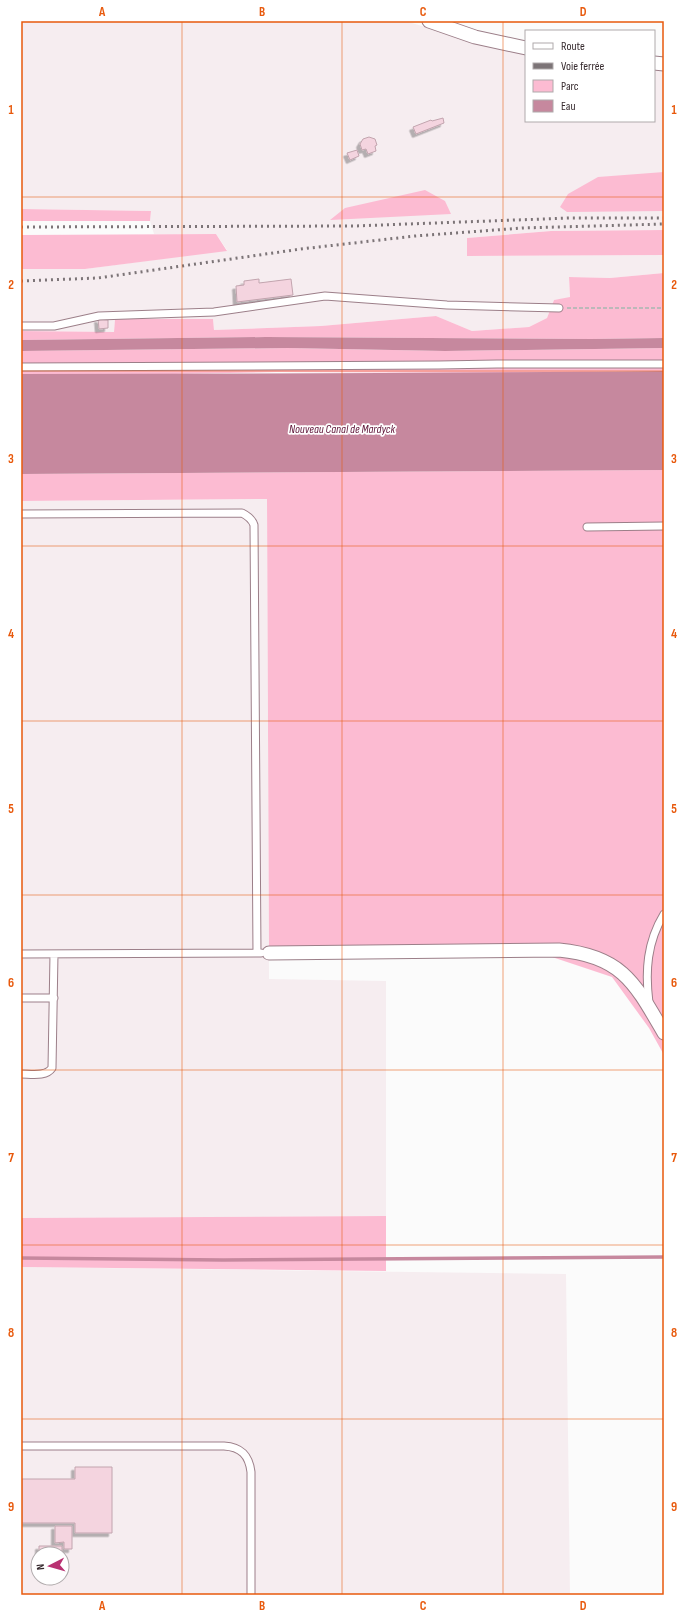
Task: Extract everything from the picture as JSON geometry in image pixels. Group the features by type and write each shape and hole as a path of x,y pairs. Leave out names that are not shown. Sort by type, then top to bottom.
{"street":[{"path":"430,21 475,37 525,48"},
{"path":"263,953 559,950 578,952 601,959 617,968 631,982 650,1009 664,1033"}],"lane":[{"path":"21,326 54,326 99,316 214,312 325,296 447,305 559,308"},
{"path":"21,368 664,364"},
{"path":"21,514 242,513 247,515 253,521 263,953 21,954"},
{"path":"587,527 664,526"},
{"path":"650,1009 647,978 649,952 655,932 664,914"},
{"path":"21,1074 42,1074 49,1072 52,1068 54,954"},
{"path":"21,998 54,998"},
{"path":"21,1446 224,1446 240,1450 247,1458 251,1472 251,1595"}],"path":[{"path":"559,308 664,308"}],"shaded area":[{"path":"21,21 405,21 490,46 525,54 525,122 655,122 655,68 664,69 664,230 551,231 467,238 467,256 664,255 664,273 610,278 569,277 570,298 554,300 547,318 529,327 472,331 436,316 321,326 214,330 213,319 115,319 114,332 21,331 21,269 85,269 227,250 216,234 154,234 150,221 151,211 21,209"},
{"path":"267,499 269,979 386,981 386,1216 21,1218 21,501"},
{"path":"21,1267 566,1274 570,1595 21,1595"}],"green space":[{"path":"664,172 664,211 567,212 560,207 568,194 598,177"},
{"path":"425,190 445,201 451,214 330,220 345,208"},
{"path":"21,209 151,211 150,221 21,221"},
{"path":"664,230 664,255 467,256 467,238 551,231"},
{"path":"216,234 227,251 85,269 21,269 21,235"},
{"path":"664,273 664,338 266,337 21,340 21,331 114,332 115,319 213,319 214,330 321,326 436,316 472,331 529,327 547,318 554,300 570,297 569,277 610,278"},
{"path":"288,348 445,351 664,348 664,371 501,373 277,372 120,375 21,374 21,351"},
{"path":"664,470 664,1055 649,1028 612,977 552,957 269,959 267,499 21,501 21,474"},
{"path":"386,1216 386,1271 21,1267 21,1218"}],"water":[{"path":"266,337 664,338 664,348 445,351 288,348 21,351 21,340"},
{"name":"Nouveau Canal de Mardyck","path":"664,371 664,470 21,474 21,374"}],"building":[{"path":"443,118 444,123 416,134 413,127 431,120"},
{"path":"369,137 375,139 377,145 375,146 376,151 368,154 366,149 362,150 360,144 363,139"},
{"path":"357,150 359,156 350,160 347,153"},
{"path":"259,279 259,283 291,279 293,295 237,302 236,286 244,285 244,281"},
{"path":"98,319 108,320 108,328 99,329"},
{"path":"75,1467 112,1467 112,1533 75,1533 75,1523 22,1523 22,1479 75,1479"},
{"path":"55,1526 72,1526 72,1549 70,1549 70,1546 64,1546 64,1542 55,1543"}],"waterway":[{"path":"21,1258 223,1260 664,1257"}],"railway":[{"path":"21,227 354,226 570,218 664,218"},
{"path":"21,281 98,278 301,249 415,236 522,228 664,224"}]}
